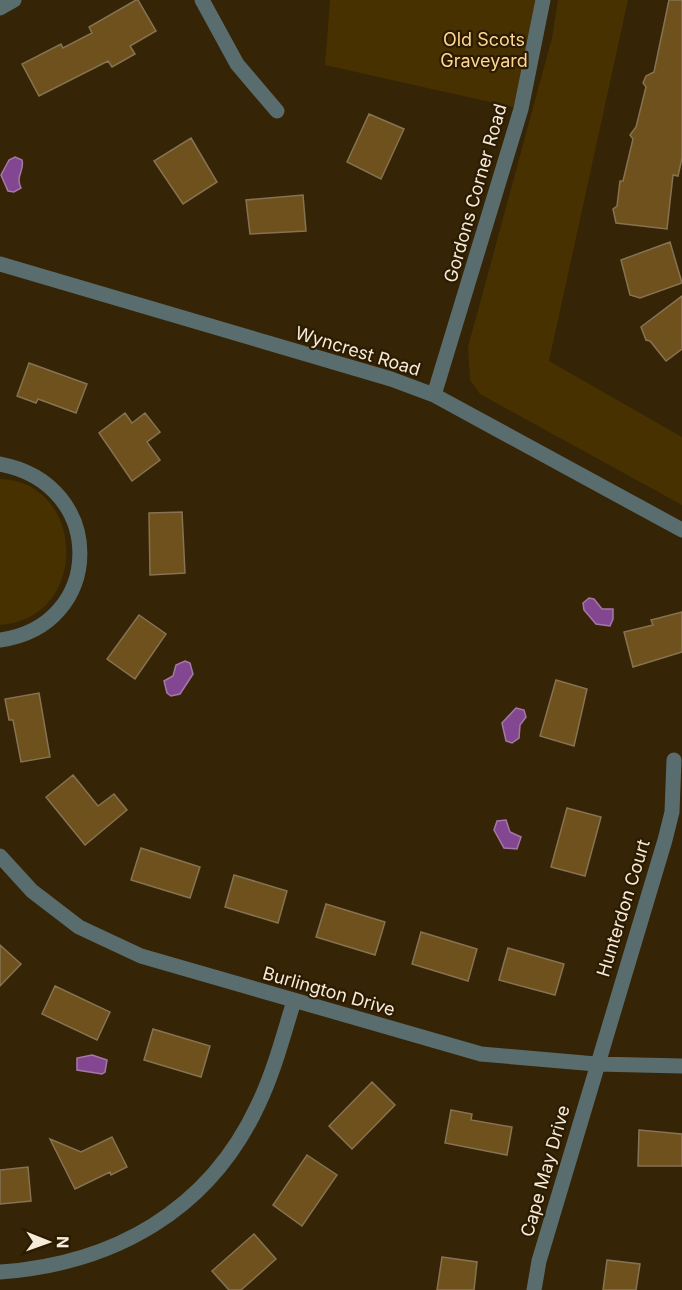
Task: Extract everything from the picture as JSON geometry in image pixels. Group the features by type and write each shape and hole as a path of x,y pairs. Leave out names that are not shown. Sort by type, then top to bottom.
{"street":[{"path":"0,8 14,0"},
{"path":"202,0 237,64 277,111"},
{"name":"Gordons Corner Road","path":"434,395 521,109 543,0"},
{"name":"Wyncrest Road","path":"0,264 391,379 434,395 682,530"},
{"path":"0,464 31,472 58,493 73,516 79,540 80,563 70,593 47,622 16,638 0,640"},
{"name":"Hunterdon Court","path":"596,1064 672,812 674,760"},
{"name":"Burlington Drive","path":"0,856 15,874 49,905 79,927 113,945 294,1001 481,1054 596,1064 682,1066"},
{"path":"0,1272 60,1265 110,1249 158,1222 185,1202 225,1160 253,1116 268,1083 294,1001"},
{"name":"Cape May Drive","path":"534,1290 539,1261 596,1064"}],"green space":[{"name":"Old Scots Graveyard","path":"330,0 543,0 521,109 325,65"},
{"path":"558,0 628,0 549,361 682,437 682,505 480,394 470,380 468,347 552,38"},
{"path":"0,479 29,486 49,502 62,525 66,551 62,577 50,600 29,617 0,625"}],"shaded area":[{"path":"15,157 22,160 23,164 19,180 21,188 14,192 8,191 1,175 9,160"},
{"path":"589,598 594,599 602,609 613,609 610,626 596,624 584,610 583,603"},
{"path":"185,661 190,663 193,674 180,694 171,696 167,693 164,681 173,676 176,665"},
{"path":"516,708 524,710 526,717 520,725 519,738 512,743 506,741 502,723"},
{"path":"506,820 510,832 521,837 517,849 504,848 494,830 497,821"},
{"path":"92,1055 107,1060 105,1072 102,1074 77,1070 77,1058"}],"building":[{"path":"136,0 156,31 130,46 135,54 112,67 108,61 39,96 22,64 61,44 63,48 92,33 89,27"},
{"path":"669,0 682,0 682,158 678,176 673,175 667,229 616,223 613,209 617,206 620,181 623,181 633,139 630,135 636,127 646,87 643,83 646,76 654,72"},
{"path":"369,114 404,129 381,179 347,162"},
{"path":"191,138 217,182 183,204 154,161"},
{"path":"303,195 306,231 250,234 246,200"},
{"path":"670,242 682,283 640,298 630,295 621,260"},
{"path":"682,296 682,349 666,361 650,341 646,340 641,327"},
{"path":"29,363 87,384 76,413 38,399 36,403 17,396"},
{"path":"125,413 132,423 145,413 160,432 147,442 160,460 132,481 99,433"},
{"path":"182,512 185,573 150,575 149,513"},
{"path":"682,612 682,652 633,667 624,632 653,625 651,620"},
{"path":"139,615 166,634 135,679 107,659"},
{"path":"556,680 587,689 574,746 540,736"},
{"path":"39,693 50,757 21,762 13,720 9,720 5,699"},
{"path":"73,775 98,806 114,794 127,810 85,845 46,797"},
{"path":"567,808 601,817 585,876 551,867"},
{"path":"141,848 200,867 190,898 131,880"},
{"path":"234,875 287,891 278,923 225,907"},
{"path":"326,904 385,922 375,955 316,937"},
{"path":"421,932 477,949 468,981 412,964"},
{"path":"0,945 21,964 0,986"},
{"path":"508,948 564,964 555,995 499,980"},
{"path":"55,986 110,1012 97,1040 42,1014"},
{"path":"153,1029 210,1046 201,1077 144,1060"},
{"path":"372,1082 395,1105 352,1149 329,1126"},
{"path":"451,1110 472,1114 471,1120 512,1127 507,1155 445,1143"},
{"path":"639,1130 682,1134 682,1166 638,1166"},
{"path":"112,1137 127,1167 111,1175 110,1172 75,1189 50,1139 81,1152"},
{"path":"307,1155 337,1175 302,1226 273,1205"},
{"path":"28,1167 31,1201 0,1204 0,1170"},
{"path":"254,1234 276,1259 241,1290 229,1290 212,1271"},
{"path":"442,1257 477,1262 474,1290 437,1290"},
{"path":"607,1260 640,1264 636,1290 603,1290"}]}
